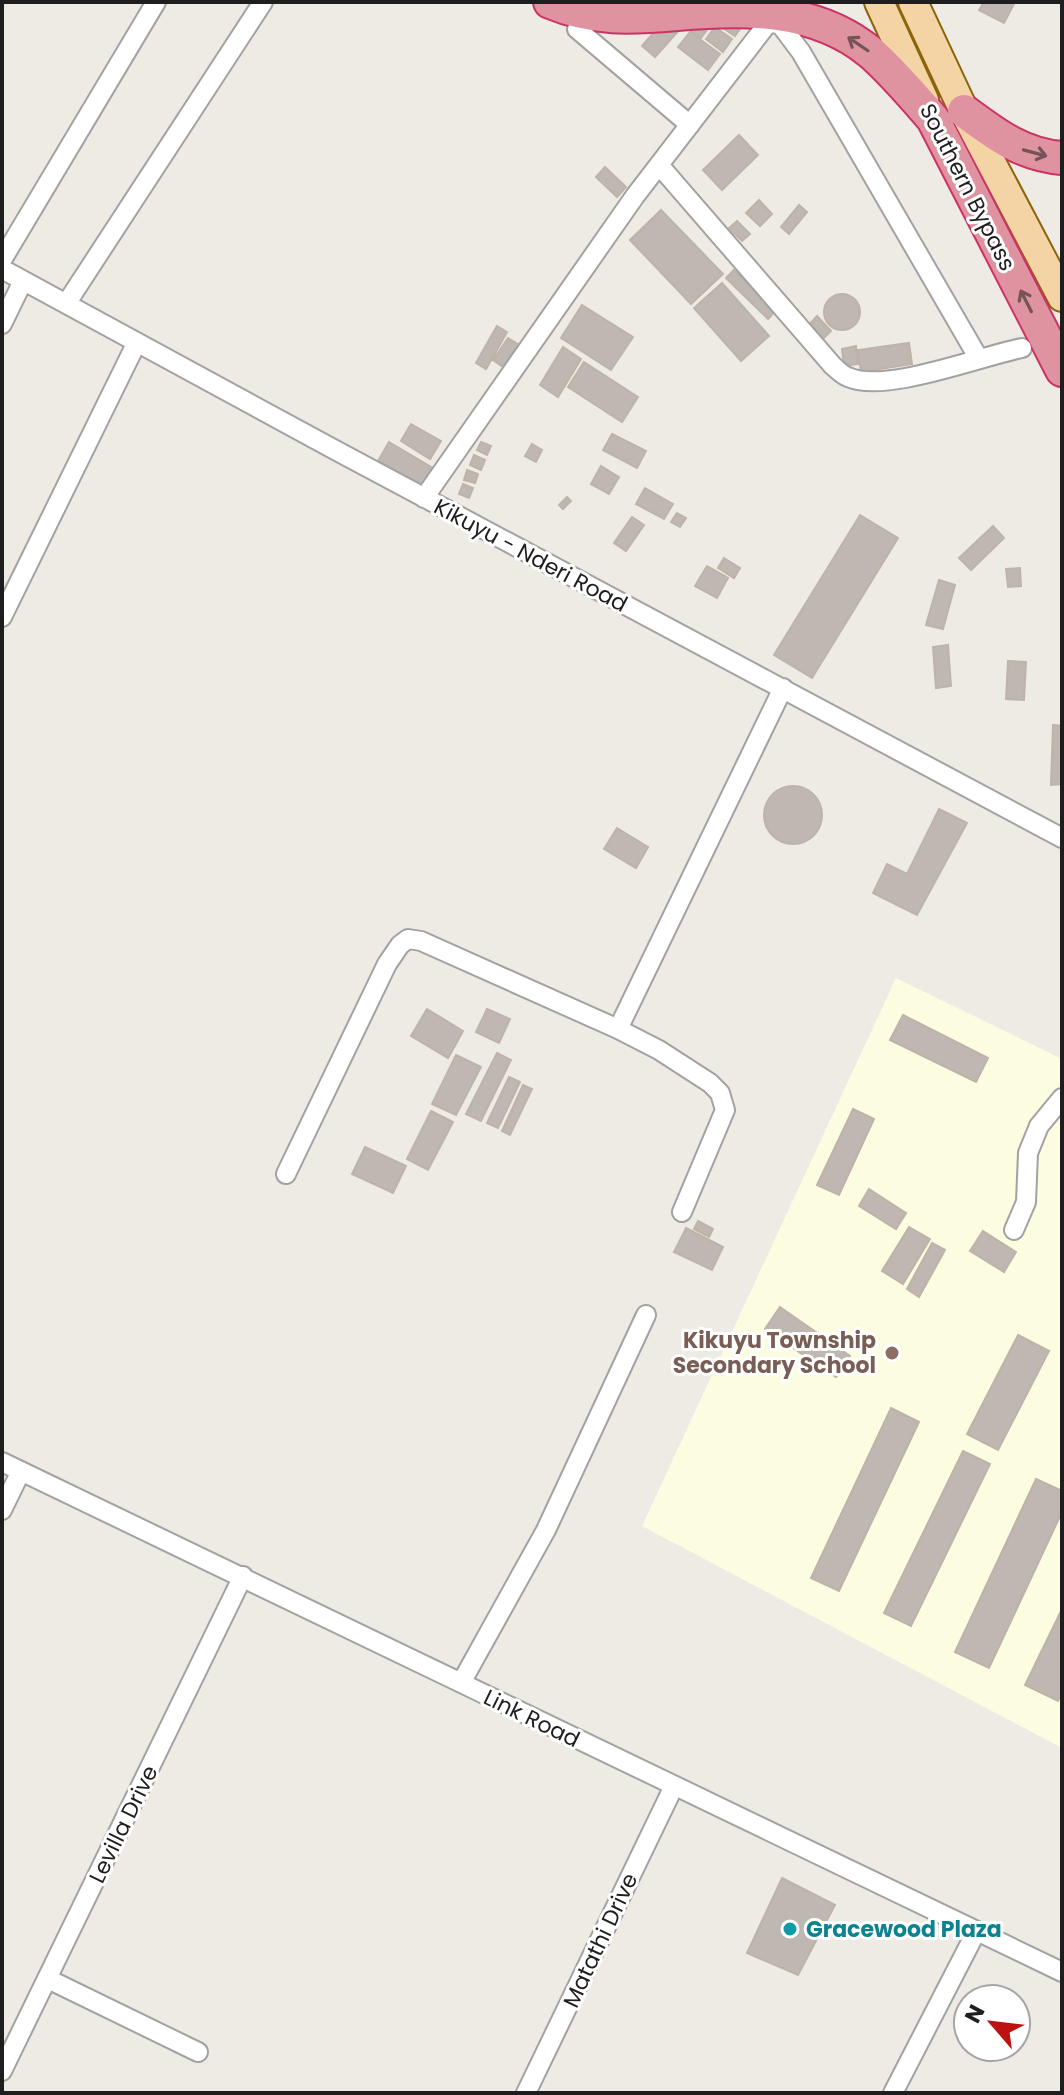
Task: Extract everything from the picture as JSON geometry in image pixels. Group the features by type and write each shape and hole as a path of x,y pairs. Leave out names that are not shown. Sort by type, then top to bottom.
{"highway":[{"path":"550,2 586,15 623,18 730,10 797,17 845,35 868,51 933,119"},
{"path":"964,111 1003,140 1025,151 1062,158"},
{"name":"Southern Bypass","path":"933,119 1062,370"}],"main road":[{"name":"Southern Bypass","path":"879,2 933,119"},
{"name":"Southern Bypass","path":"913,2 964,111 1062,297"}],"street":[{"path":"2,260 156,2"},
{"path":"66,304 263,2"},
{"path":"424,498 659,165 768,23 780,24 801,52 979,359"},
{"path":"577,29 690,125"},
{"path":"659,165 833,366 847,377 877,380 915,375 1022,348"},
{"name":"Kikuyu - Nderi Road","path":"2,269 1062,838"},
{"path":"2,324 23,281"},
{"path":"2,617 137,342"},
{"path":"618,1029 783,688"},
{"path":"286,1174 387,964 408,939 421,941 618,1029 659,1050 710,1083 724,1102 725,1110 682,1212"},
{"path":"1014,1230 1026,1202 1028,1153 1039,1126 1062,1098"},
{"path":"461,1683 546,1530 646,1315"},
{"name":"Link Road","path":"2,1462 1062,1972"},
{"path":"2,1510 21,1471"},
{"name":"Levilla Drive","path":"2,2071 243,1576"},
{"name":"Matathi Drive","path":"526,2093 674,1786"},
{"path":"893,2093 976,1932"},
{"path":"48,1979 198,2052"}],"shaded area":[{"name":"Kikuyu Township Secondary School","path":"896,978 1062,1059 1062,1748 642,1526"}],"building":[{"path":"984,2 1015,2 1004,23 979,10"},
{"path":"668,16 681,28 655,57 642,46"},
{"path":"712,23 701,38 688,29"},
{"path":"744,23 735,36 717,24"},
{"path":"715,27 732,39 723,52 706,39"},
{"path":"690,32 720,54 708,70 678,47"},
{"path":"739,135 758,155 722,190 703,170"},
{"path":"605,167 626,187 617,197 596,177"},
{"path":"759,200 772,214 760,226 746,213"},
{"path":"799,205 807,212 789,234 781,227"},
{"path":"661,210 723,274 691,304 630,240"},
{"path":"737,221 750,234 742,241 729,228"},
{"path":"734,270 776,310 768,319 726,278"},
{"path":"722,283 769,336 741,361 694,308"},
{"path":"842,294 855,299 860,312 855,325 842,330 829,325 824,312 829,299"},
{"path":"582,305 633,337 611,370 561,338"},
{"path":"817,316 831,331 822,340 807,327"},
{"path":"497,326 507,332 486,369 476,363"},
{"path":"508,338 521,346 506,369 493,360"},
{"path":"909,343 912,364 861,372 858,350"},
{"path":"856,346 858,364 844,366 842,349"},
{"path":"563,347 581,359 558,397 540,385"},
{"path":"584,362 638,397 622,422 568,387"},
{"path":"411,424 441,441 430,459 401,441"},
{"path":"612,434 646,451 637,468 603,450"},
{"path":"389,442 433,468 421,489 377,463"},
{"path":"481,442 491,446 487,455 477,450"},
{"path":"532,444 542,450 536,462 525,456"},
{"path":"474,455 485,460 481,470 470,465"},
{"path":"601,466 619,477 609,494 591,484"},
{"path":"467,470 478,474 475,483 464,480"},
{"path":"463,484 473,488 469,498 459,494"},
{"path":"645,488 673,504 664,519 636,504"},
{"path":"567,497 571,501 563,509 559,505"},
{"path":"677,513 686,518 680,527 671,522"},
{"path":"860,515 898,538 812,678 774,655"},
{"path":"632,517 644,525 626,551 614,543"},
{"path":"993,526 1004,538 971,570 959,558"},
{"path":"724,558 740,568 734,578 718,568"},
{"path":"707,566 728,578 717,598 695,586"},
{"path":"1020,568 1021,586 1008,587 1006,569"},
{"path":"939,580 955,585 943,629 926,625"},
{"path":"948,645 951,686 936,688 933,647"},
{"path":"1008,661 1026,662 1024,700 1006,699"},
{"path":"1053,725 1062,726 1062,784 1051,785"},
{"path":"793,786 814,794 822,815 814,836 793,844 772,836 764,815 772,794"},
{"path":"939,809 967,823 917,915 873,893 887,864 907,874"},
{"path":"617,828 648,847 636,868 604,849"},
{"path":"427,1009 463,1031 448,1058 411,1036"},
{"path":"487,1009 510,1019 499,1043 476,1032"},
{"path":"903,1015 988,1058 976,1082 890,1040"},
{"path":"497,1053 511,1060 481,1121 466,1114"},
{"path":"456,1055 481,1067 456,1115 432,1104"},
{"path":"509,1077 520,1082 498,1128 487,1123"},
{"path":"523,1085 532,1089 510,1135 502,1131"},
{"path":"853,1109 874,1119 839,1195 817,1185"},
{"path":"431,1111 453,1122 428,1170 407,1159"},
{"path":"365,1147 406,1166 393,1193 352,1174"},
{"path":"869,1189 906,1213 896,1229 859,1206"},
{"path":"698,1221 713,1229 709,1237 694,1229"},
{"path":"909,1227 930,1239 903,1284 882,1271"},
{"path":"686,1228 723,1247 712,1270 674,1252"},
{"path":"983,1231 1016,1252 1004,1272 970,1251"},
{"path":"932,1243 945,1250 919,1297 907,1289"},
{"path":"780,1307 850,1356 836,1377 765,1329"},
{"path":"1018,1335 1049,1351 998,1450 967,1434"},
{"path":"891,1408 919,1422 839,1591 811,1578"},
{"path":"963,1451 990,1464 911,1626 884,1613"},
{"path":"1036,1479 1062,1491 1062,1512 989,1668 955,1652"},
{"path":"1062,1609 1062,1692 1058,1701 1025,1685"},
{"name":"Gracewood Plaza","path":"782,1878 835,1905 798,1975 747,1953"}],"place":[{"name":"Kikuyu Township Secondary School","path":"892,1353"},
{"name":"Gracewood Plaza","path":"790,1929"}]}
